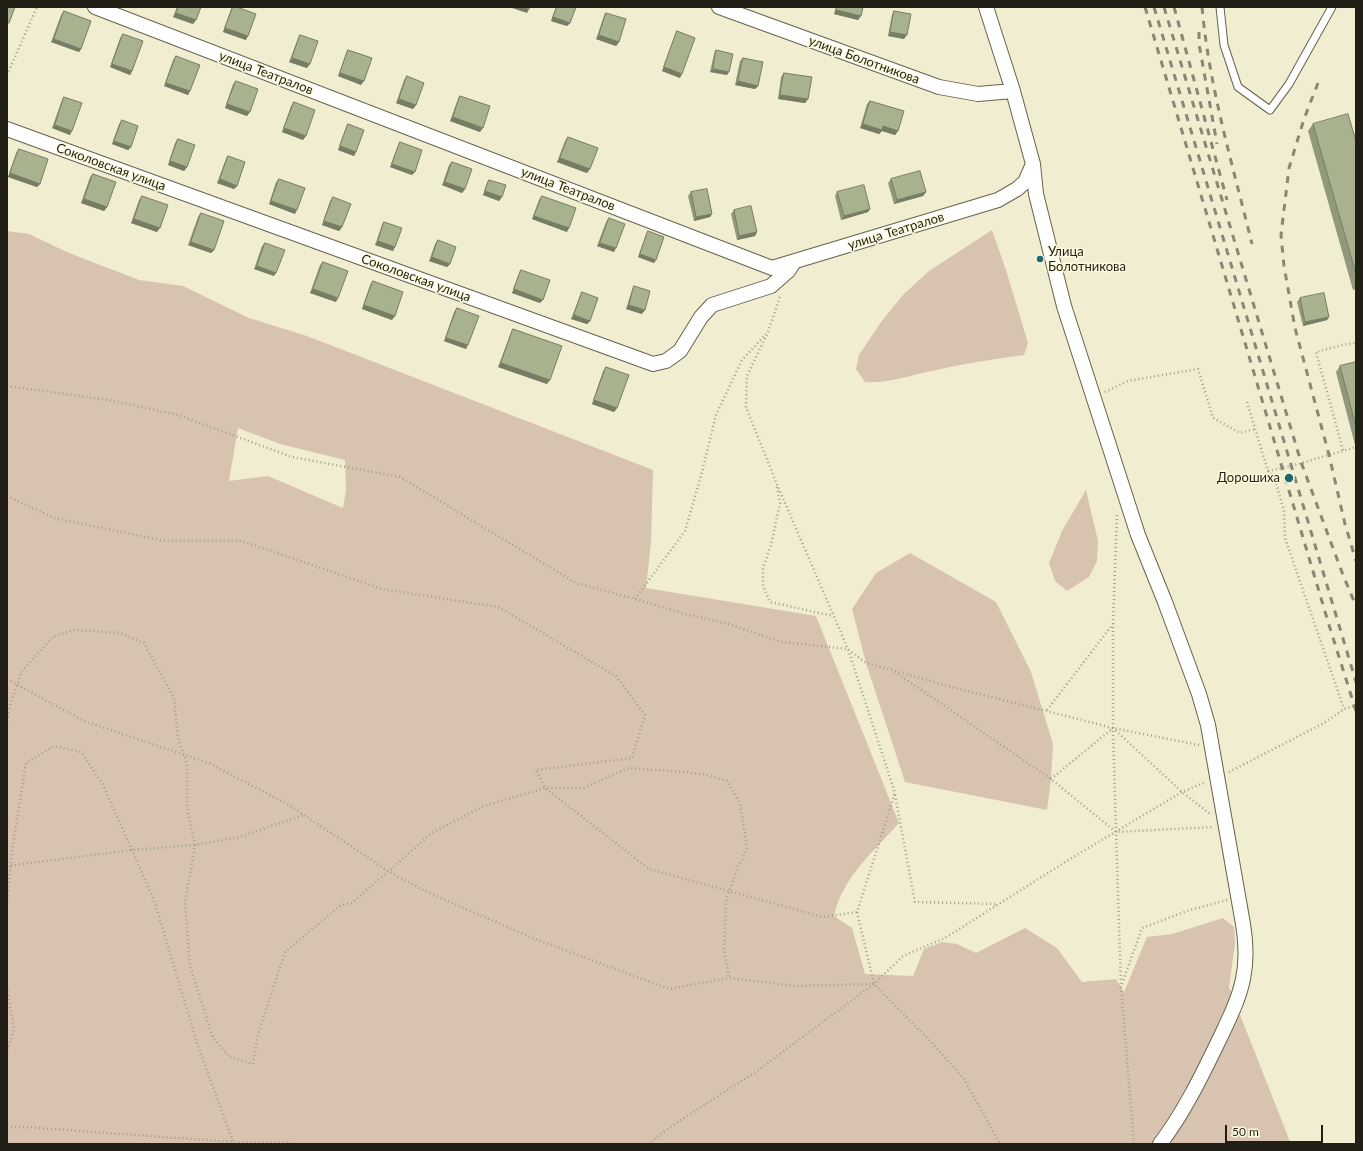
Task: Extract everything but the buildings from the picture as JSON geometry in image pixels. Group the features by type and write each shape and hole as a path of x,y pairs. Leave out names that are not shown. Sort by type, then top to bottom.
{"street":[{"name":"улица Театралов","path":"95,7 772,268 998,200 1017,189 1025,182 1033,164"},
{"name":"улица Болотникова","path":"719,7 939,87 978,94 1013,91"},
{"path":"986,7 1013,91 1033,164 1036,194 1064,306 1138,536 1165,602 1199,694 1208,725 1244,924 1246,952 1240,992 1189,1101 1173,1127 1160,1144"},
{"name":"Соколовская улица","path":"7,129 653,364 666,361 680,351 701,317 712,305 771,286 788,271 794,262"}],"lane":[{"path":"1220,7 1224,45 1238,87 1270,110 1289,84 1332,7"}],"path":[{"path":"7,75 37,7"},
{"path":"780,294 768,332 747,376 746,406 776,482 848,649 895,793 915,902 997,904"},
{"path":"635,599 685,531 701,476 716,415 742,360 768,332"},
{"path":"1343,450 1316,352 1356,343"},
{"path":"1103,385 1105,392 1128,381 1198,369 1213,418 1240,433 1255,429"},
{"path":"7,386 109,400 178,414 292,457 400,477 576,583 685,614 729,624 781,642 848,649 866,663 948,686 1113,728 1212,747"},
{"path":"1247,402 1268,471 1274,476 1284,511 1285,538 1344,709"},
{"path":"1268,471 1291,466 1356,446"},
{"path":"776,482 780,503 763,568 763,586 770,602 833,616"},
{"path":"7,496 54,518 165,541 242,541 382,589 498,607 616,676 645,715 632,758 536,770 546,788 649,869 823,918 857,912"},
{"path":"1117,514 1113,624 1113,728 1121,987 1134,1144"},
{"path":"1047,710 1113,624"},
{"path":"7,721 22,671 53,637 73,630 120,633 144,643 174,698 178,738 187,764 187,808 195,845 185,903 190,966 213,1038 230,1057 253,1064 258,1034 285,952 341,905 352,903 432,833 484,806 546,788 583,788 629,768 703,774 727,781 740,803 747,847 738,866 726,901 724,950 729,978"},
{"path":"892,670 1051,779 1116,832 1226,827"},
{"path":"7,679 84,721 184,753 211,764 289,805 388,871 427,892 530,936 669,989 729,978 795,986 874,984"},
{"path":"648,1144 757,1071 874,984 904,956 945,938 997,904 1182,792 1217,778 1324,723 1344,709 1354,706"},
{"path":"1051,779 1113,728"},
{"path":"1113,728 1182,792 1226,827"},
{"path":"7,902 9,866 26,763 54,746 81,752 103,786 154,900 197,1043 234,1143"},
{"path":"895,793 857,912 874,984 932,1043 964,1079 1000,1144"},
{"path":"9,866 132,850 195,845 240,837 305,815"},
{"path":"1121,987 1142,928 1187,910 1238,897"},
{"path":"7,987 14,1029 7,1053"},
{"path":"7,1127 24,1126 234,1143 286,1142 298,1144"}],"shaded area":[{"path":"992,230 1028,343 1024,355 966,364 882,382 865,382 856,369 859,355 881,322 903,295 929,271"},
{"path":"7,231 29,234 69,253 139,280 183,286 249,318 307,336 653,470 651,542 646,588 816,616 899,823 851,877 838,902 834,916 852,928 865,974 913,976 924,949 942,942 957,944 976,953 1025,928 1057,948 1082,982 1116,979 1124,992 1147,937 1172,934 1223,918 1234,927 1235,943 1229,987 1291,1144 7,1144","holes":["238,428 280,444 345,460 346,490 343,508 268,476 229,481"]},
{"path":"1086,490 1098,541 1097,561 1089,577 1067,591 1055,581 1049,563 1062,531"},
{"path":"910,553 996,602 1031,672 1053,744 1047,810 905,782 866,663 852,609 876,573"}],"railway":[{"path":"1145,7 1356,711"},
{"path":"1154,7 1356,682"},
{"path":"1164,7 1301,462 1356,606"},
{"path":"1174,7 1227,200"},
{"path":"1202,7 1205,37 1216,97 1252,244"},
{"path":"1199,32 1199,44 1217,144"},
{"path":"1318,83 1304,119 1289,168 1281,235 1284,266 1295,328 1329,455 1345,524 1356,561"}],"place":[{"name":"Улица Болотникова","path":"1040,259"},
{"name":"Дорошиха","path":"1289,478"}]}
